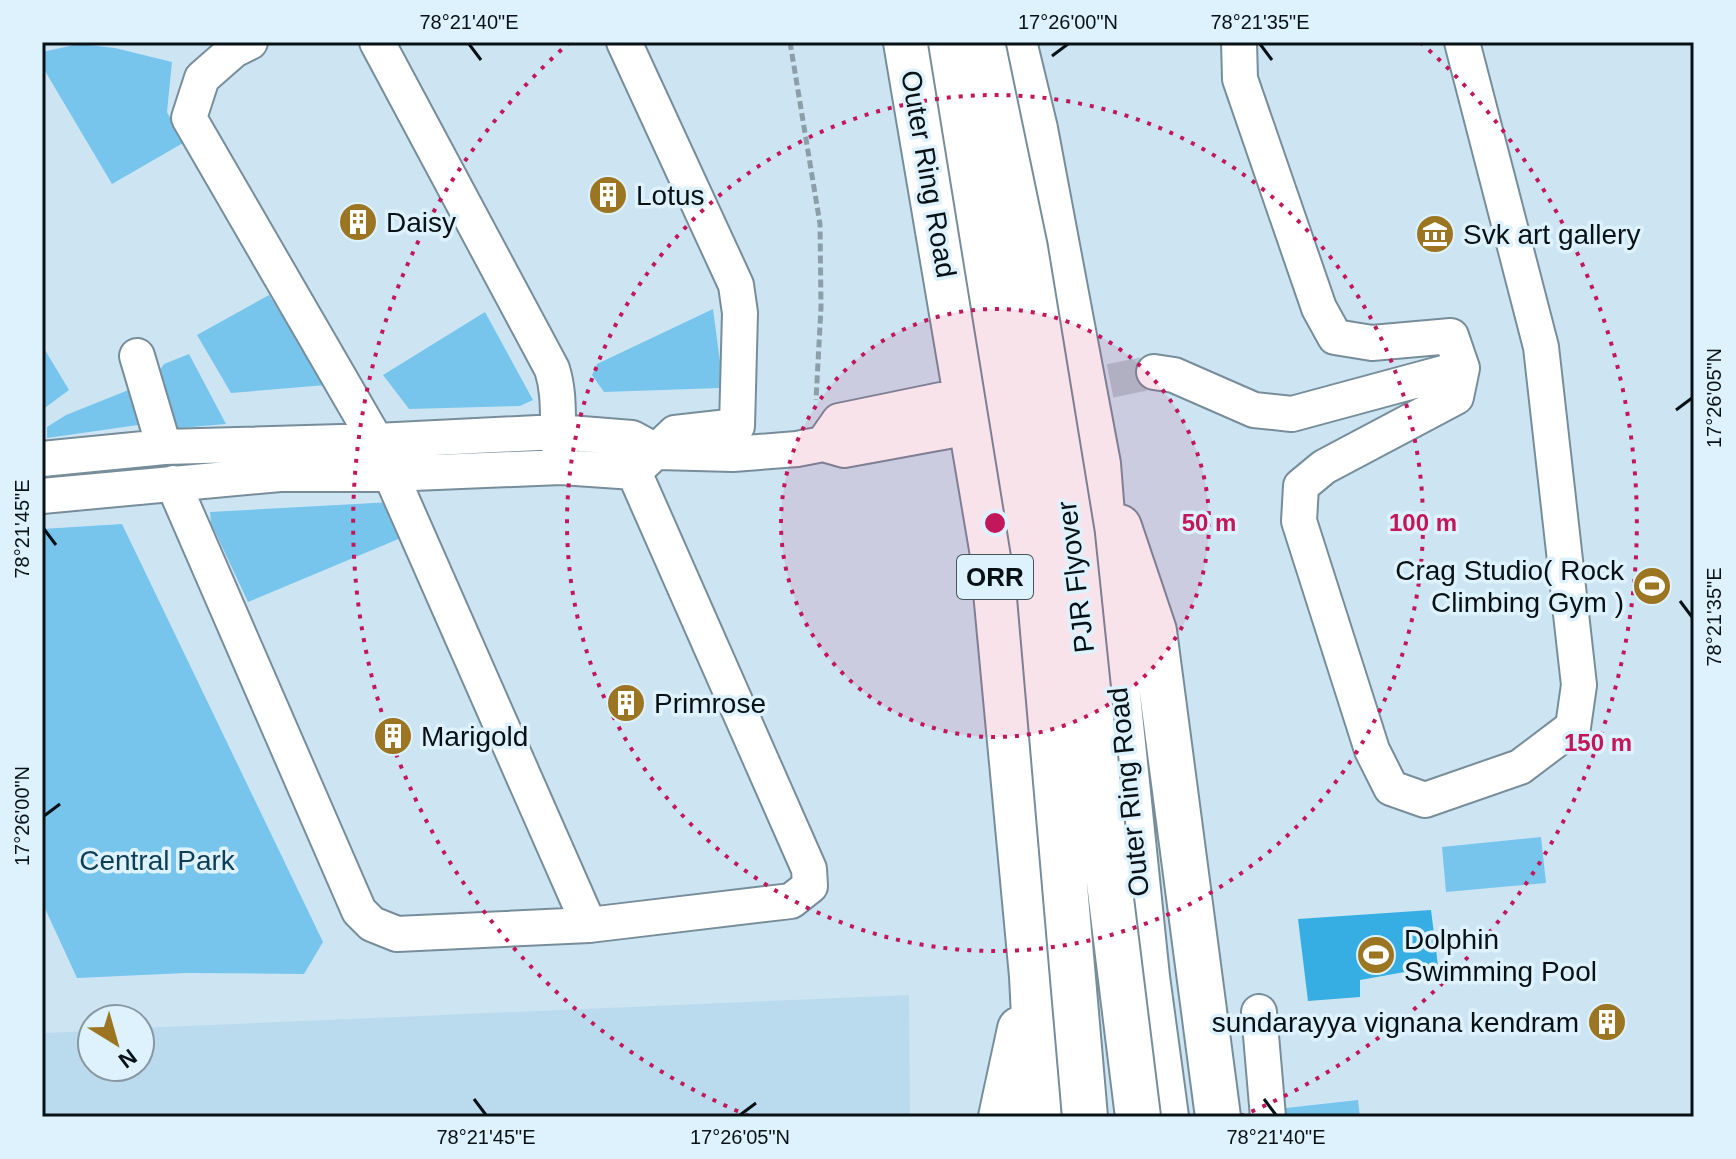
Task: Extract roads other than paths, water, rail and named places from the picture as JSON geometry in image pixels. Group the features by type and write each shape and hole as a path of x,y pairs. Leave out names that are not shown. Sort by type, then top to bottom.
{"highway":[{"name":"Outer Ring Road","path":"906,42 992,549 1032,976 1039,1117"},
{"name":"PJR Flyover","path":"951,42 1039,585 1085,1117"},
{"name":"PJR Flyover","path":"982,42 1025,248 1072,535 1104,842 1138,1117"},
{"name":"Outer Ring Road","path":"1014,42 1041,159 1098,464 1111,627 1147,977 1166,1117"},
{"path":"1098,464 1154,631 1218,1117"},
{"path":"1001,1117 1032,976"}],"street":[{"path":"250,42 234,50 202,78 189,118 376,441 589,925"},
{"path":"377,42 552,369 559,396 557,432 561,467"},
{"path":"624,42 736,285 740,313 737,426 675,433 646,462"},
{"path":"1239,42 1240,79 1319,308 1335,337 1372,343 1451,336 1462,368 1456,397 1324,467 1301,486 1299,521 1372,750 1391,788 1425,800 1520,767 1573,727 1579,685 1541,347 1462,42"},
{"path":"137,356 164,447"},
{"path":"1154,372 1174,375 1254,410 1292,414 1462,368"},
{"path":"42,459 164,447 557,432 632,438 646,462 809,869 810,886 791,901 589,925 397,934 372,924 359,911 173,483"},
{"path":"42,496 280,474 389,474 646,462 823,444"},
{"path":"1259,1012 1268,1117"}],"tunnel":[{"path":"1060,391 1154,372"}],"place":[{"name":"Lotus","path":"608,195"},
{"name":"Daisy","path":"358,222"},
{"name":"Svk art gallery","path":"1435,234"},
{"name":"Crag Studio( Rock Climbing Gym )","path":"1652,586"},
{"name":"Primrose","path":"626,703"},
{"name":"Marigold","path":"393,736"},
{"name":"Dolphin Swimming Pool","path":"1376,955"},
{"name":"sundarayya vignana kendram","path":"1607,1022"}],"park label":[{"name":"Central Park","path":"157,860"}]}
